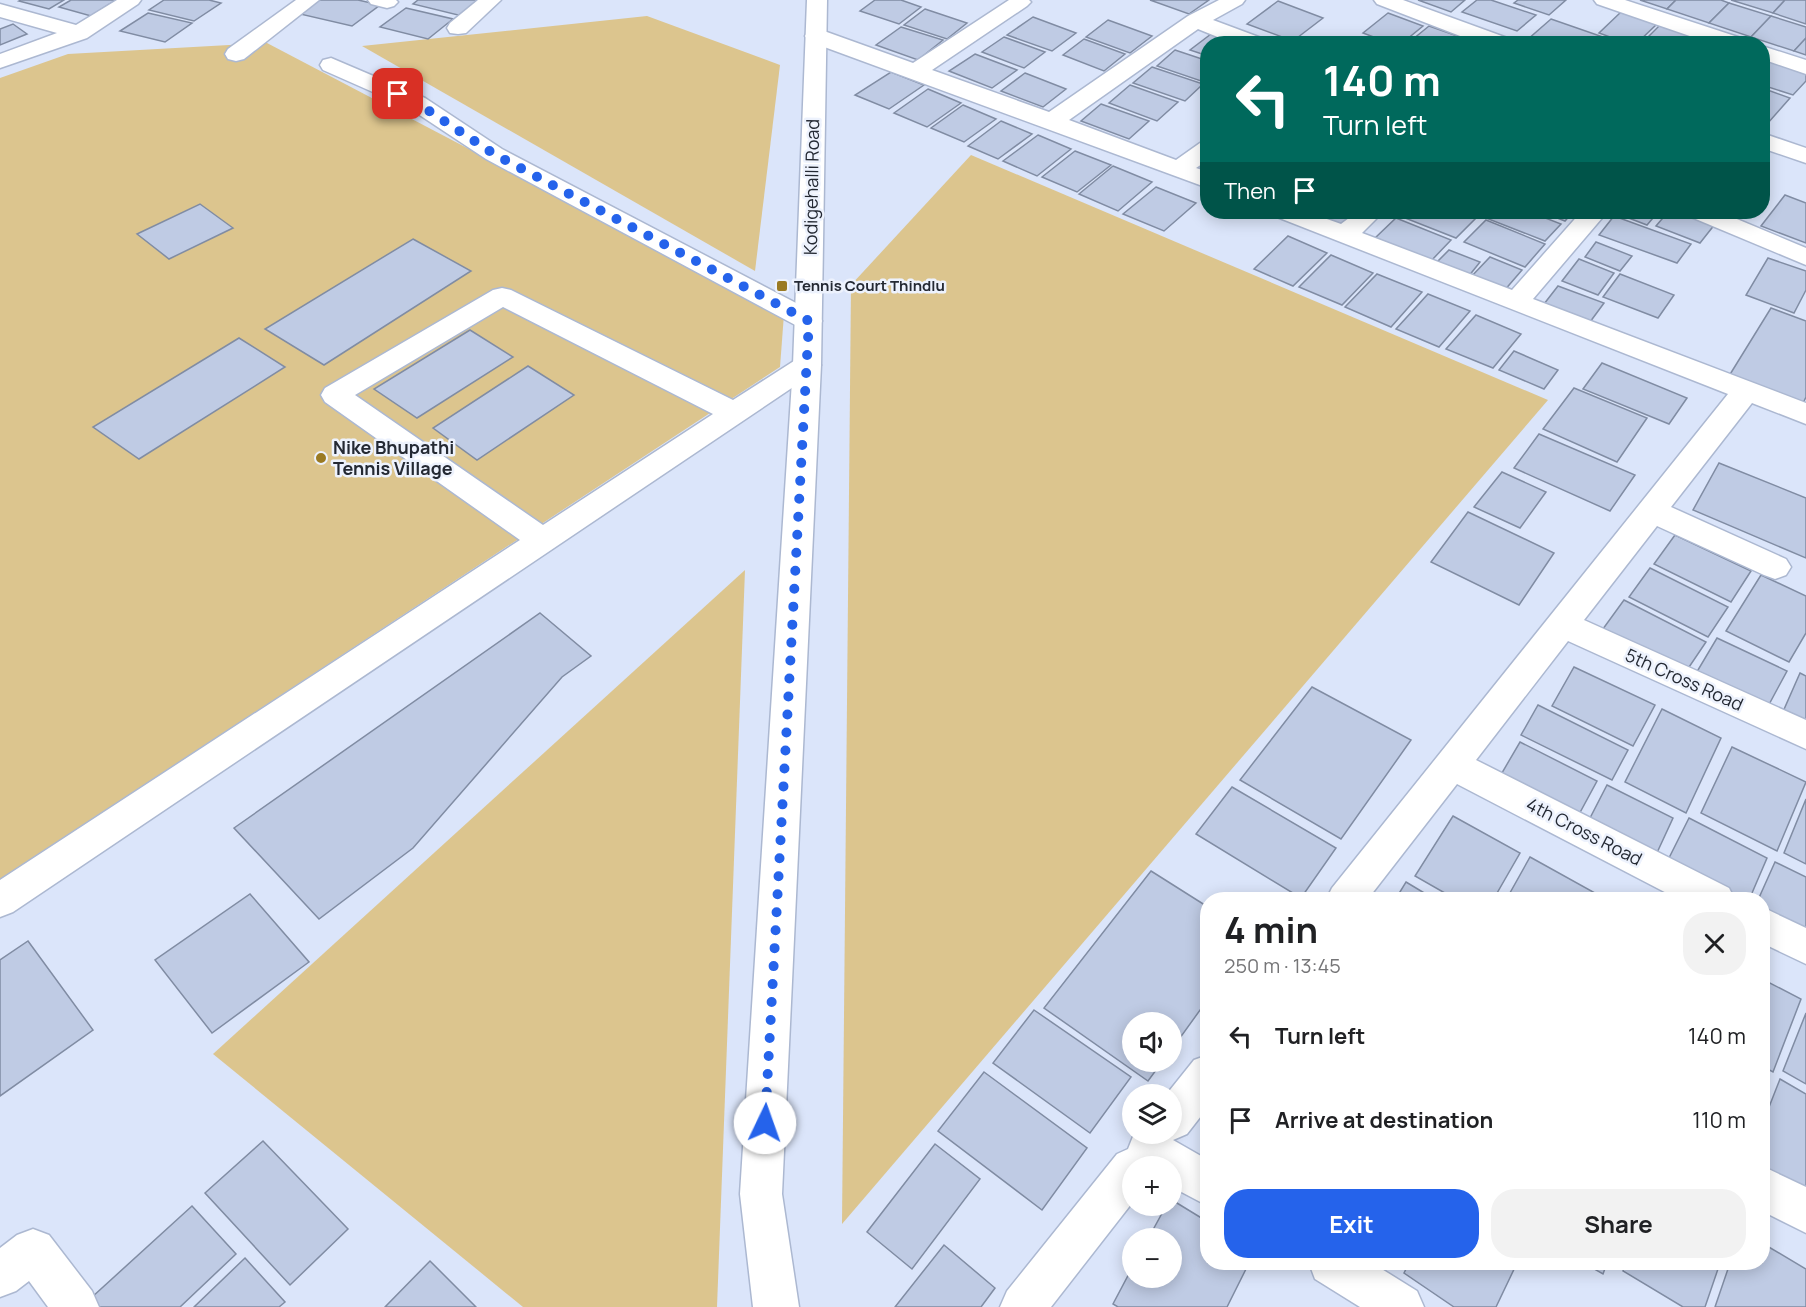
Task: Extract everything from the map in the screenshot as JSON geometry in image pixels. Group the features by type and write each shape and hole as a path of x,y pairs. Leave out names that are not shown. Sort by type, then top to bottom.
{"street":[{"path":"0,61 79,33 131,0"},
{"path":"236,54 309,0"},
{"path":"458,28 492,0"},
{"name":"Kodigehalli Road","path":"776,1307 761,1194 807,365 817,0"},
{"path":"1052,121 1196,21 1235,0"},
{"path":"1384,0 1481,36"},
{"path":"1604,0 1712,36"},
{"path":"916,71 1020,2"},
{"path":"0,10 79,33"},
{"path":"1196,21 1235,36"},
{"path":"816,36 1052,121 1200,178"},
{"path":"1770,55 1806,67"},
{"path":"331,65 417,103 494,154 809,321"},
{"path":"1770,143 1806,156"},
{"path":"1178,170 1200,154"},
{"path":"1305,219 1806,414"},
{"path":"1345,234 1363,219"},
{"path":"1517,301 1588,219"},
{"path":"1716,219 1806,258"},
{"path":"543,540 336,395 501,296 735,413"},
{"path":"0,900 807,365"},
{"path":"1351,892 1747,390"},
{"path":"1652,511 1775,567"},
{"name":"5th Cross Road","path":"1563,625 1806,735"},
{"name":"4th Cross Road","path":"1452,764 1700,892"},
{"path":"1770,928 1806,946"},
{"path":"1023,1307 1200,1084"},
{"path":"1149,1148 1200,1180"},
{"path":"1770,1191 1806,1211"},
{"path":"0,1275 33,1251 76,1307"},
{"path":"1342,1270 1401,1307"}],"shaded area":[{"path":"647,16 780,65 755,271 362,46"},
{"name":"Nike Bhupathi Tennis Village","path":"267,43 784,314 780,367 0,880 0,78 68,54"},
{"path":"971,155 1548,400 842,1224 851,285"},
{"path":"745,570 717,1307 523,1307 213,1054"}],"building":[{"path":"64,0 49,9 19,1"},
{"path":"71,0 116,0 91,16 59,7"},
{"path":"164,0 209,0 221,3 194,21 149,10"},
{"path":"319,0 358,0 380,5 352,26 300,14"},
{"path":"418,0 481,0 462,16 413,4"},
{"path":"875,0 901,0 921,7 899,24 860,11"},
{"path":"1150,0 1209,0 1189,14"},
{"path":"1418,0 1465,0 1451,12"},
{"path":"1477,0 1491,0 1536,15 1517,31 1462,12"},
{"path":"1518,0 1566,0 1549,15 1514,3"},
{"path":"1640,0 1676,0 1667,9"},
{"path":"1676,0 1721,0 1729,3 1709,23 1667,9"},
{"path":"1731,0 1785,0 1773,13"},
{"path":"1785,0 1806,0 1806,24 1773,13"},
{"path":"1278,1 1323,18 1300,36 1279,36 1247,24"},
{"path":"1729,3 1771,16 1752,36 1709,23"},
{"path":"406,8 453,19 428,39 380,27"},
{"path":"925,9 967,23 947,39 904,25"},
{"path":"1622,11 1658,23 1644,36 1607,36 1599,33"},
{"path":"148,13 192,23 165,42 120,31"},
{"path":"1388,13 1423,26 1411,36 1371,36 1363,33"},
{"path":"1771,16 1806,27 1806,38 1794,51 1770,43 1770,36 1752,36"},
{"path":"1033,17 1076,33 1052,51 1007,35"},
{"path":"1551,19 1600,36 1532,36"},
{"path":"1108,20 1152,36 1130,53 1086,37"},
{"path":"13,24 27,34 0,45 0,29"},
{"path":"1660,25 1693,36 1649,36"},
{"path":"1429,26 1457,36 1417,36"},
{"path":"901,27 943,40 918,60 876,45"},
{"path":"1004,37 1045,52 1024,68 982,52"},
{"path":"1806,38 1806,55 1794,51"},
{"path":"1084,39 1125,54 1104,71 1063,55"},
{"path":"1200,42 1200,53 1190,50"},
{"path":"1175,50 1200,58 1200,81 1157,66"},
{"path":"975,54 1017,70 992,88 949,71"},
{"path":"1770,61 1806,72 1806,81 1793,95 1770,88"},
{"path":"1152,67 1200,83 1200,87 1185,101 1133,83"},
{"path":"891,72 924,85 889,109 855,95"},
{"path":"1025,73 1066,89 1043,107 1001,91"},
{"path":"1130,85 1178,102 1157,121 1109,103"},
{"path":"928,89 961,103 927,127 894,113"},
{"path":"1770,91 1790,98 1770,121"},
{"path":"1101,104 1149,121 1129,139 1081,121"},
{"path":"963,105 996,119 964,142 931,128"},
{"path":"1001,121 1032,134 998,159 968,146"},
{"path":"1038,135 1071,149 1037,176 1003,161"},
{"path":"1075,151 1111,165 1077,192 1042,177"},
{"path":"1113,166 1152,182 1118,211 1079,194"},
{"path":"1156,187 1196,203 1164,231 1123,214"},
{"path":"1785,195 1806,203 1806,243 1761,226 1766,219 1770,219 1770,214"},
{"path":"200,204 233,228 169,259 137,234"},
{"path":"1317,219 1350,219 1341,228"},
{"path":"1395,219 1398,219 1451,240 1430,262 1374,239"},
{"path":"1408,219 1475,219 1456,238"},
{"path":"1489,219 1548,219 1561,224 1545,241"},
{"path":"1612,219 1622,219 1691,244 1677,263 1599,235"},
{"path":"1631,219 1652,219 1647,225"},
{"path":"1662,219 1701,219 1715,224 1700,243 1656,226"},
{"path":"1486,220 1545,244 1525,267 1464,242"},
{"path":"1288,236 1327,253 1293,286 1254,269"},
{"path":"413,239 471,271 324,365 265,329"},
{"path":"1596,242 1632,256 1620,271 1585,257"},
{"path":"1449,250 1480,262 1468,277 1435,264"},
{"path":"1331,255 1373,273 1342,305 1299,287"},
{"path":"1490,257 1522,270 1503,292 1470,278"},
{"path":"1768,258 1806,271 1806,290 1794,313 1746,295"},
{"path":"1579,259 1614,273 1598,295 1562,281"},
{"path":"1377,274 1422,292 1391,327 1345,307"},
{"path":"1620,274 1674,295 1658,318 1603,297"},
{"path":"1558,286 1604,303 1590,322 1544,304"},
{"path":"1428,294 1470,311 1439,347 1396,329"},
{"path":"1771,308 1806,321 1806,397 1802,405 1729,376"},
{"path":"1476,315 1521,334 1493,368 1446,349"},
{"path":"470,330 513,357 417,418 374,389"},
{"path":"239,338 285,367 139,459 93,427"},
{"path":"1514,351 1558,370 1544,389 1499,370"},
{"path":"1602,363 1687,398 1669,424 1583,389"},
{"path":"528,366 574,395 477,460 433,428"},
{"path":"1574,388 1647,418 1617,462 1543,429"},
{"path":"1539,434 1635,475 1610,511 1514,468"},
{"path":"1719,463 1806,498 1806,558 1693,510"},
{"path":"1502,472 1546,492 1520,528 1474,507"},
{"path":"1468,512 1554,553 1519,605 1431,562"},
{"path":"1675,535 1751,571 1731,602 1654,564"},
{"path":"1650,568 1728,607 1708,637 1629,597"},
{"path":"1761,575 1806,596 1806,633 1789,662 1726,631"},
{"path":"1624,600 1706,642 1683,676 1600,633"},
{"path":"540,613 591,656 562,677 413,848 319,919 234,828"},
{"path":"1717,638 1787,671 1766,710 1695,675"},
{"path":"1574,667 1655,705 1633,746 1552,706"},
{"path":"1800,673 1806,676 1806,725 1782,714"},
{"path":"1312,687 1411,740 1341,839 1240,780"},
{"path":"1538,705 1628,750 1612,780 1521,735"},
{"path":"1662,709 1721,738 1686,813 1625,782"},
{"path":"1520,742 1597,781 1577,818 1499,778"},
{"path":"1732,747 1806,782 1777,851 1701,813"},
{"path":"1607,785 1673,818 1655,857 1588,822"},
{"path":"1232,787 1336,848 1305,892 1291,892 1196,834"},
{"path":"1806,799 1806,864 1784,853"},
{"path":"1453,816 1520,853 1498,892 1443,892 1415,876"},
{"path":"1689,818 1767,858 1752,892 1720,892 1666,864"},
{"path":"1530,857 1593,892 1510,892"},
{"path":"1775,862 1806,877 1806,934 1770,916 1770,892 1762,892"},
{"path":"1151,871 1200,902 1200,1010 1182,1035 1182,1012 1122,1012 1122,1063 1044,1008"},
{"path":"1406,882 1423,892 1400,892"},
{"path":"250,894 309,962 212,1033 155,960"},
{"path":"28,941 93,1030 0,1096 0,960"},
{"path":"1770,983 1801,999 1773,1072 1770,1070"},
{"path":"1034,1010 1131,1077 1126,1084 1122,1084 1122,1089 1090,1133 993,1063"},
{"path":"1806,1013 1806,1084 1783,1071"},
{"path":"984,1072 1087,1148 1042,1210 938,1131"},
{"path":"1135,1072 1155,1072 1148,1081"},
{"path":"1780,1079 1806,1094 1806,1196 1770,1176 1770,1105"},
{"path":"263,1141 348,1229 290,1285 205,1193"},
{"path":"935,1144 980,1179 912,1269 867,1232"},
{"path":"192,1206 236,1254 180,1307 99,1307 91,1298"},
{"path":"1182,1206 1200,1217 1200,1270 1246,1270 1227,1307 1118,1307 1113,1304 1122,1287 1182,1288 1182,1228 1154,1228 1161,1216 1182,1216"},
{"path":"944,1245 995,1288 981,1307 895,1307"},
{"path":"1770,1248 1806,1269 1806,1307 1715,1307 1728,1270 1770,1270"},
{"path":"245,1258 285,1302 279,1307 194,1307"},
{"path":"430,1261 476,1307 385,1307"},
{"path":"1406,1270 1514,1270 1496,1307 1454,1307 1404,1273"},
{"path":"1718,1270 1705,1307 1683,1307 1623,1271"}],"place":[{"name":"Tennis Court Thindlu","path":"782,286"},
{"name":"Nike Bhupathi Tennis Village","path":"321,458"}],"route":[{"path":"398,94 417,103 494,154 654,241 809,321 765,1123"}]}
